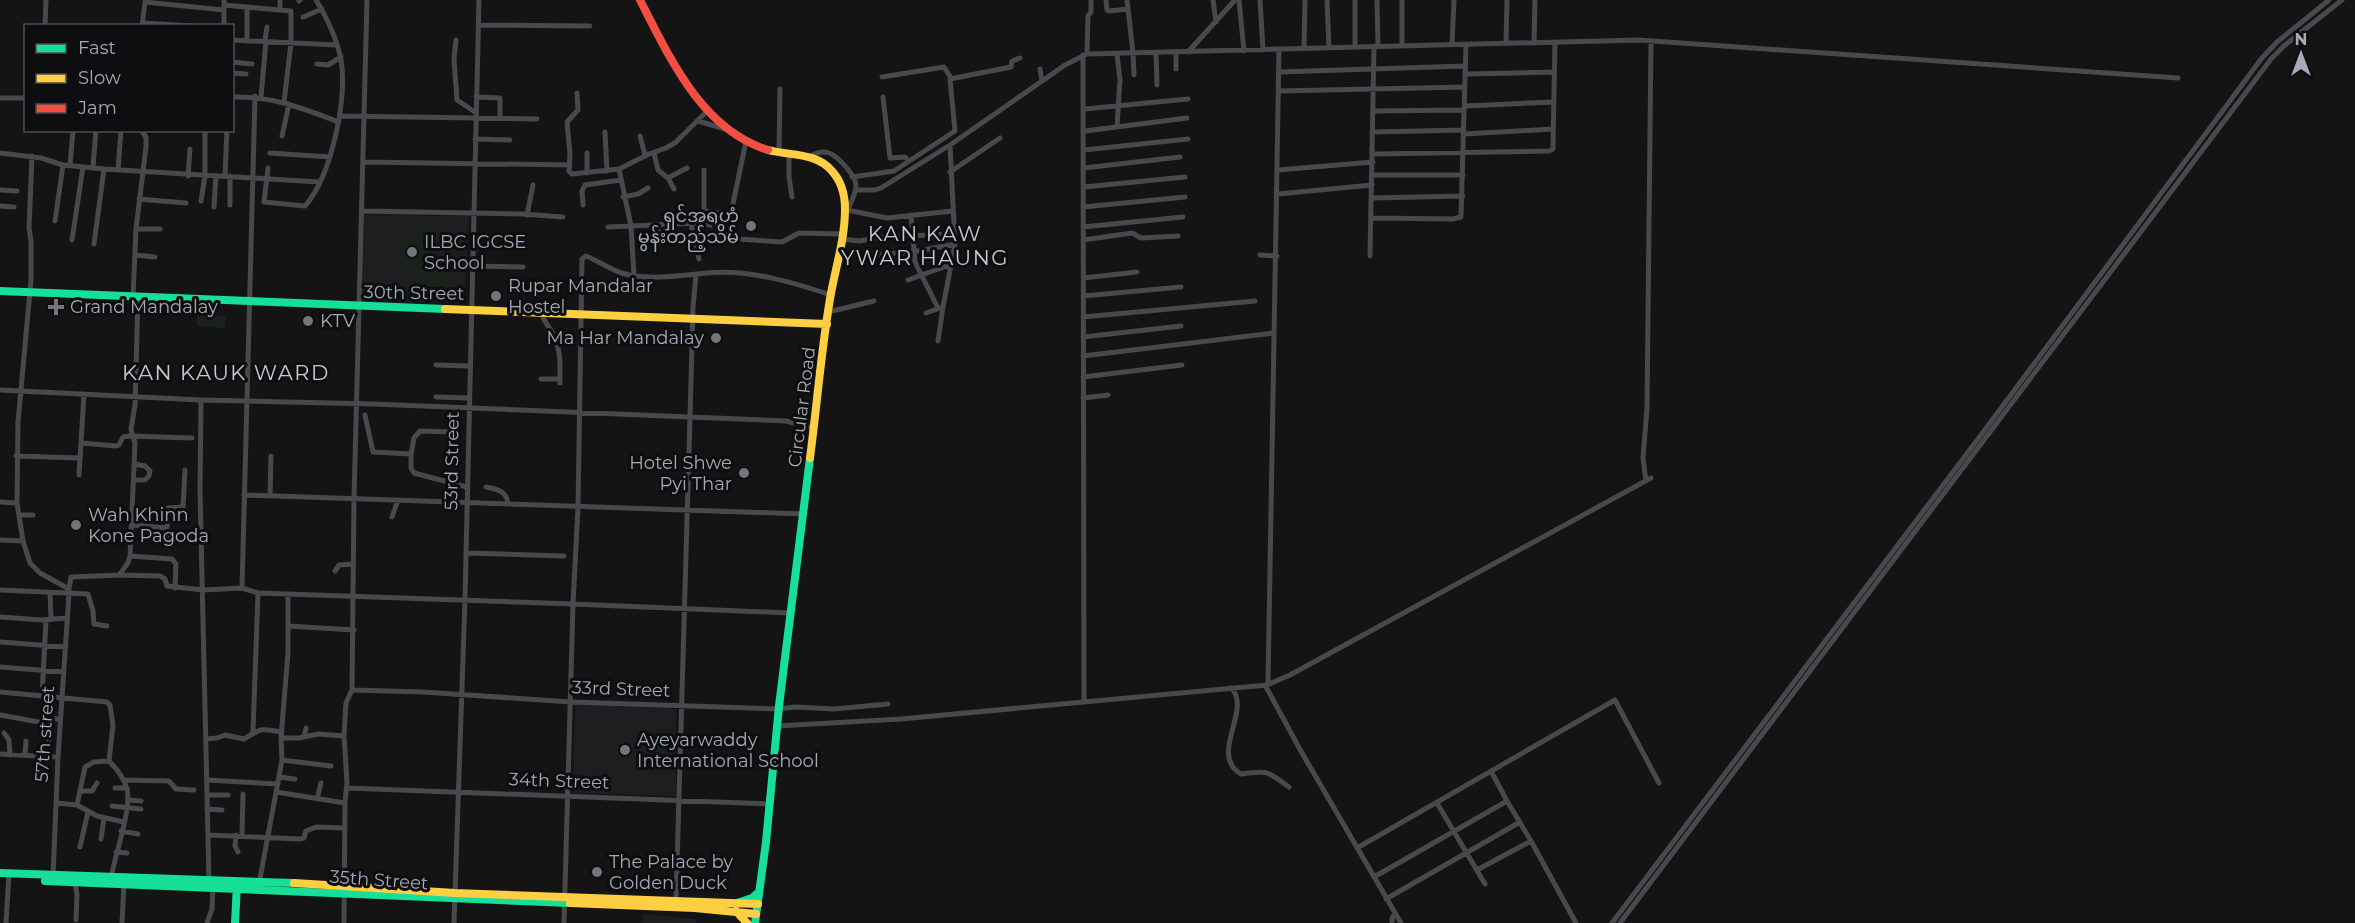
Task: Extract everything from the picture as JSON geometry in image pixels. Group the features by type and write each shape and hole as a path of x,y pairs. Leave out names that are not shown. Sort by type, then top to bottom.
{"main road":[{"name":"Circular Road","path":"639,0 683,81 707,111 727,129 746,141 779,152 811,156 827,164 840,182 844,196 846,214 828,312 790,613 756,919"},
{"name":"30th Street","path":"0,291 827,324"},
{"name":"35th Street","path":"4,876 52,878 75,882 211,884 455,896"},
{"path":"52,878 111,878 124,881"},
{"path":"235,923 236,885"},
{"path":"736,907 759,892"},
{"path":"455,896 736,907 758,904"},
{"path":"564,900 676,900 696,904"},
{"path":"736,907 756,919"},
{"path":"736,907 747,923"}],"street":[{"path":"45,24 46,0"},
{"path":"280,0 280,10"},
{"path":"268,168 264,202 305,206 330,157 339,119 342,86 341,57 322,9 316,0"},
{"path":"344,923 347,788 344,736 346,703 352,690 354,630 354,499 367,0"},
{"name":"53rd Street","path":"454,923 465,599 478,0"},
{"path":"1084,701 1083,207 1085,55 1091,0"},
{"path":"1106,0 1109,12 1128,9"},
{"path":"1127,0 1134,75"},
{"path":"1214,0 1216,22"},
{"path":"1188,52 1237,0"},
{"path":"1237,0 1244,51"},
{"path":"1260,0 1263,50"},
{"path":"1304,48 1305,0"},
{"path":"1327,0 1329,48"},
{"path":"1355,0 1355,47"},
{"path":"1370,256 1373,69 1377,0"},
{"path":"1402,0 1402,45"},
{"path":"1452,44 1454,0"},
{"path":"1506,43 1508,0"},
{"path":"1534,43 1535,0"},
{"path":"1612,923 1988,426 2262,58 2277,42 2329,0"},
{"path":"1620,923 2271,58 2342,0"},
{"path":"143,24 145,2 224,5 291,11 291,43 282,136"},
{"path":"224,5 224,24"},
{"path":"247,8 247,40"},
{"path":"303,17 322,9"},
{"path":"478,25 590,26"},
{"path":"242,588 252,177 258,97 267,27"},
{"path":"234,40 337,45"},
{"path":"456,40 454,59 457,100 475,115"},
{"path":"777,726 901,719 1266,684 1310,664 1649,480 1643,458 1647,409 1651,41"},
{"path":"856,190 881,188 950,145 1077,57 1085,55 1402,45 1651,41 2178,78"},
{"path":"1373,154 1549,151 1553,149 1555,42"},
{"path":"1371,218 1457,219 1461,217 1466,44"},
{"path":"1279,49 1278,194 1266,684 1401,923"},
{"path":"1156,53 1158,85"},
{"path":"1176,53 1176,69"},
{"path":"1117,127 1118,54"},
{"path":"316,64 328,65 341,57"},
{"path":"951,78 1011,68 1012,61 1020,58"},
{"path":"234,62 252,64"},
{"path":"1279,72 1465,66"},
{"path":"882,77 944,67 951,78"},
{"path":"1040,69 1042,81"},
{"path":"1465,74 1554,72"},
{"path":"234,73 246,74"},
{"path":"852,177 894,171 955,131 949,82 951,78"},
{"path":"1279,91 1465,87"},
{"path":"779,152 780,89"},
{"path":"577,93 578,110 567,122 570,174 619,169 645,155 654,153 676,142 707,111"},
{"path":"234,97 258,97 339,119 365,116 475,115 537,119"},
{"path":"476,97 500,98 500,118"},
{"path":"883,97 890,158 905,157 909,161"},
{"path":"0,98 24,98"},
{"path":"1085,109 1188,99"},
{"path":"1373,111 1554,102"},
{"path":"1085,131 1187,118"},
{"path":"698,120 727,129"},
{"path":"1373,132 1553,129"},
{"path":"70,166 73,132"},
{"path":"93,167 96,132"},
{"path":"118,170 120,132"},
{"path":"119,575 130,556 133,525 135,443 131,429 135,397 135,255 139,199 144,171 146,137 142,132"},
{"path":"201,201 205,176 205,132"},
{"path":"227,132 230,205"},
{"path":"605,132 608,171"},
{"path":"640,136 645,155"},
{"path":"950,172 1000,138"},
{"path":"475,139 510,140"},
{"path":"1084,150 1188,139"},
{"path":"608,227 704,223 728,228 746,141"},
{"path":"938,341 940,308 955,244 950,145"},
{"path":"188,176 190,149"},
{"path":"0,153 32,156 70,166 188,176 252,177 319,182"},
{"path":"270,153 330,157"},
{"path":"587,153 587,172"},
{"path":"654,153 658,170 668,178 674,189"},
{"path":"789,153 792,197"},
{"path":"811,156 817,153 830,153 856,183 856,190 846,214 875,217 952,211"},
{"path":"32,156 28,228 31,241 30,292 20,391 16,456 17,503 26,555 34,568 69,592"},
{"path":"1084,168 1180,157"},
{"path":"364,162 570,165"},
{"path":"1278,171 1373,162"},
{"path":"55,221 63,165"},
{"path":"72,240 84,167"},
{"path":"668,178 687,168"},
{"path":"94,244 104,169"},
{"path":"619,169 623,197 631,226 634,275"},
{"path":"704,170 704,223"},
{"path":"1372,175 1463,175"},
{"path":"214,207 216,176"},
{"path":"1084,186 1185,177"},
{"path":"583,205 582,191 585,185 621,180"},
{"path":"527,215 533,185"},
{"path":"1278,194 1372,185"},
{"path":"623,197 638,194 648,188"},
{"path":"0,190 17,191"},
{"path":"1372,198 1463,196"},
{"path":"1083,207 1185,197"},
{"path":"139,199 186,203"},
{"path":"0,206 14,207"},
{"path":"362,211 563,217"},
{"path":"705,211 732,214"},
{"path":"911,215 913,252 921,276 940,308"},
{"path":"1083,227 1183,217"},
{"path":"691,224 699,260"},
{"path":"657,225 660,243"},
{"path":"136,229 160,229"},
{"path":"723,238 782,242 800,233 842,236 860,241 880,237 955,234"},
{"path":"1083,240 1132,233 1141,238 1178,236"},
{"path":"869,255 913,252 955,244"},
{"path":"135,255 155,257"},
{"path":"1260,255 1276,256"},
{"path":"564,923 578,507 580,313 583,256 590,257 615,270 634,275 665,277 732,273 762,277 831,295"},
{"path":"908,280 952,264"},
{"path":"473,266 523,267"},
{"path":"1083,278 1137,272"},
{"path":"676,900 682,610 692,319 696,275"},
{"path":"1083,296 1181,287"},
{"path":"1083,317 1255,301"},
{"path":"828,312 874,302"},
{"path":"926,313 940,308"},
{"path":"541,379 560,381 559,348 551,329 545,324 542,312"},
{"path":"1083,337 1181,326"},
{"path":"1083,356 1274,333"},
{"path":"436,365 470,366"},
{"path":"1083,376 1182,365"},
{"path":"0,390 201,400 786,421 814,428"},
{"path":"79,475 84,394"},
{"path":"1083,398 1108,395"},
{"path":"436,397 468,398"},
{"path":"201,400 207,809 212,909 207,923"},
{"path":"365,415 373,452 411,454"},
{"path":"452,432 420,431 414,438 411,468 414,473 467,487"},
{"path":"81,443 116,446 123,437 133,436 192,438"},
{"path":"16,456 80,458"},
{"path":"270,496 271,456"},
{"path":"134,464 145,466 150,471 145,480 134,480"},
{"path":"185,470 184,504 182,507 168,508 167,535 176,540 202,541"},
{"path":"486,487 500,490 506,495 508,504"},
{"path":"244,495 804,514"},
{"path":"393,517 398,500"},
{"path":"0,502 17,503"},
{"path":"19,515 33,515"},
{"path":"133,525 167,528"},
{"path":"0,540 23,541"},
{"path":"466,553 564,556"},
{"path":"130,556 172,559 176,564 175,588"},
{"path":"335,571 339,565 353,564"},
{"path":"69,592 70,577 160,576 165,579 167,586 203,590 242,588 258,593 790,613"},
{"path":"0,590 69,592 89,595 94,625 107,626"},
{"name":"57th street","path":"52,878 69,592"},
{"path":"42,696 44,646 50,593"},
{"path":"254,731 258,593"},
{"path":"259,886 282,760 281,735 287,681 288,594"},
{"path":"0,617 67,618"},
{"path":"288,627 354,630"},
{"path":"0,642 66,647"},
{"path":"0,667 64,672"},
{"path":"1231,688 1236,698 1228,761 1241,774 1269,772 1288,787"},
{"name":"33rd Street","path":"352,690 572,702 779,709 795,707 834,709 888,704"},
{"path":"0,692 109,703 113,725 109,761 124,780 128,800 111,878"},
{"path":"1357,848 1615,700 1659,783"},
{"path":"0,716 50,724"},
{"path":"48,756 50,719 60,720"},
{"path":"304,737 306,728"},
{"path":"206,739 225,735 244,739 254,731 262,729 281,735 304,737 318,734 344,736"},
{"path":"4,733 9,740 10,754"},
{"path":"26,741 26,755"},
{"path":"0,754 58,757"},
{"path":"282,760 331,766"},
{"path":"77,805 85,767 94,762 109,761"},
{"path":"1491,771 1576,923"},
{"path":"207,780 278,781 295,779"},
{"path":"124,780 169,781 176,789 194,790"},
{"path":"80,791 92,791 97,783"},
{"path":"317,799 321,783"},
{"path":"115,788 127,788"},
{"name":"34th Street","path":"347,788 769,804"},
{"path":"276,792 345,803"},
{"path":"238,852 235,846 239,835 243,794"},
{"path":"207,795 228,795"},
{"path":"128,800 141,801"},
{"path":"1374,877 1507,801"},
{"path":"1437,802 1485,884"},
{"path":"56,803 77,805 104,818 124,822"},
{"path":"112,806 141,810"},
{"path":"207,809 222,810"},
{"path":"80,847 88,812"},
{"path":"101,839 104,818"},
{"path":"1386,899 1520,822"},
{"path":"208,835 300,839 304,838 306,831 312,827 345,828"},
{"path":"121,831 138,834"},
{"path":"1477,870 1531,840"},
{"path":"116,852 127,853"},
{"path":"4,876 6,923"},
{"path":"122,923 124,881"},
{"path":"75,882 76,920"},
{"path":"1392,923 1395,914"}],"shaded area":[{"path":"364,215 469,216 464,303 362,302"},
{"path":"417,220 429,221 440,228 449,239 457,253 462,273 461,281 454,293 443,299 422,298 417,301 394,255 392,244 395,234 403,225","holes":["420,225 428,228 443,241 456,270 452,287 438,297 425,294 414,284 406,271 398,249 398,242 404,231"]},
{"path":"427,228 455,278 426,294 399,243"},
{"path":"197,314 226,316 225,328 197,326"},
{"name":"Ayeyarwaddy International School","path":"575,704 676,709 676,796 573,793"},
{"path":"643,914 696,919 696,923 642,923"}],"traffic: fast":[{"path":"0,291 445,309"},
{"path":"755,923 810,458"},
{"path":"0,873 294,883"},
{"path":"45,881 570,903"},
{"path":"235,923 237,884"},
{"path":"737,903 752,898 759,892"}],"traffic: slow":[{"path":"768,150 811,158 826,165 838,179 844,199 843,232 827,319 810,458"},
{"path":"445,309 827,324"},
{"path":"294,883 455,893 758,904"},
{"path":"570,903 695,908 756,914"},
{"path":"736,911 747,923"}],"traffic: jam":[{"path":"640,0 676,67 706,109 744,140 768,150"}],"place":[{"name":"ရှင်အရဟံ မွန်းတည့်သိမ်","path":"751,226"},
{"name":"ILBC IGCSE School","path":"412,252"},
{"name":"Rupar Mandalar Hostel","path":"496,296"},
{"name":"Grand Mandalay","path":"56,307"},
{"name":"KTV","path":"308,321"},
{"name":"Ma Har Mandalay","path":"716,338"},
{"name":"Hotel Shwe Pyi Thar","path":"744,473"},
{"name":"Wah Khinn Kone Pagoda","path":"76,525"},
{"name":"Ayeyarwaddy International School","path":"625,750"},
{"name":"The Palace by Golden Duck","path":"597,872"}],"district":[{"name":"KAN KAW YWAR HAUNG","path":"925,245"},
{"name":"KAN KAUK WARD","path":"226,372"}]}
